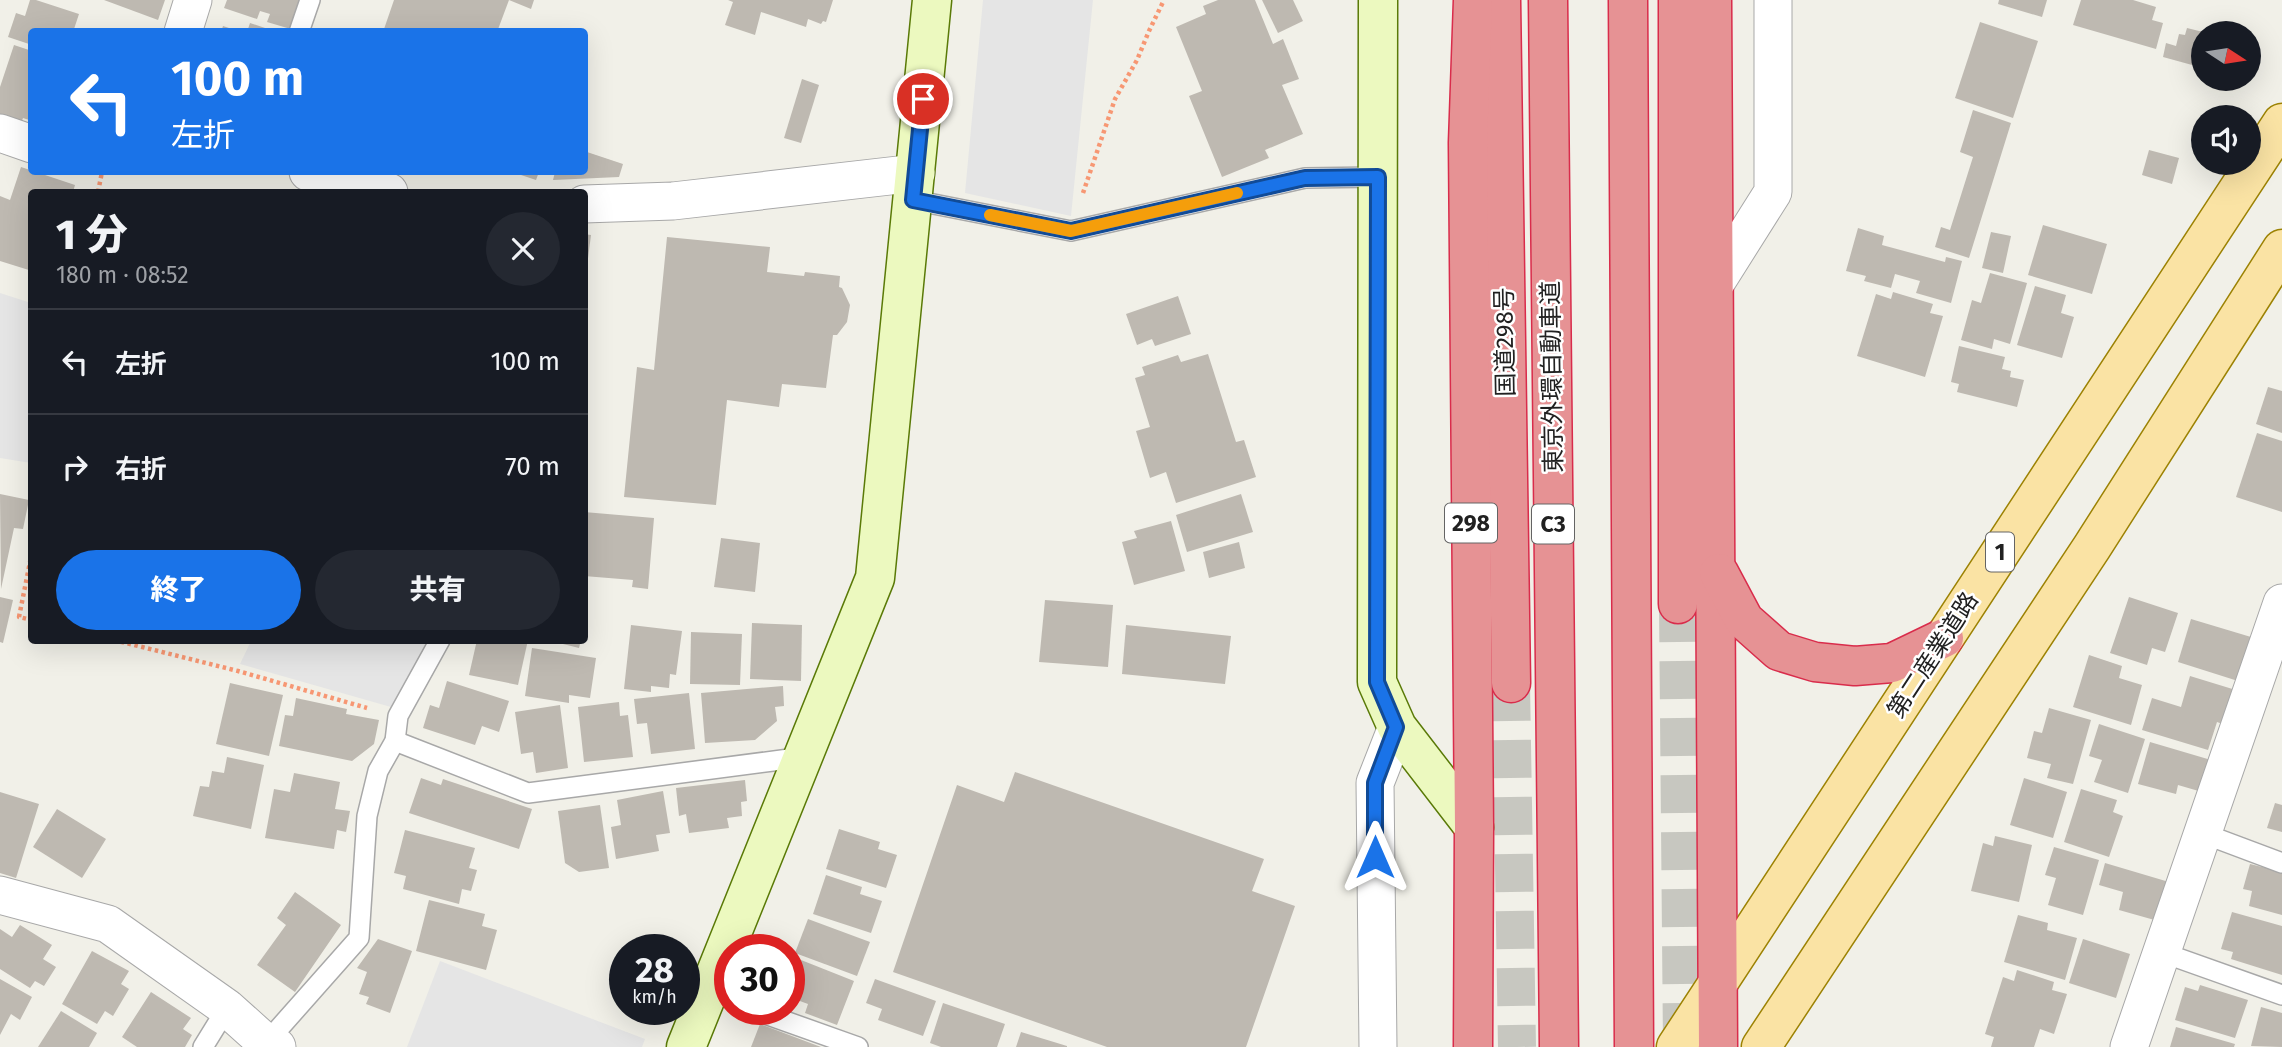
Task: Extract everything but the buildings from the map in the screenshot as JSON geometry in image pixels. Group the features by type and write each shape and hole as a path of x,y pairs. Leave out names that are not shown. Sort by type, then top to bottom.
{"highway":[{"name":"298","path":"1473,1047 1474,827 1468,143 1474,0"},
{"name":"国道298号","path":"1501,0 1511,683"},
{"name":"東京外環自動車道","path":"1548,0 1559,1047"},
{"path":"1628,0 1634,1047"},
{"path":"1678,0 1678,604"},
{"path":"1712,0 1718,1047"},
{"path":"1716,568 1744,620 1779,651 1815,662 1855,666 1892,663 1944,638"}],"main road":[{"name":"第二産業道路","path":"1676,1047 2282,123"},
{"path":"1761,1047 2092,547 2282,248"}],"street":[{"path":"184,28 193,0"},
{"path":"741,934 804,757 876,578 932,0"},
{"path":"1378,0 1377,682 1396,727 1474,827"},
{"path":"1713,287 1773,192 1773,0"},
{"path":"0,133 28,143"},
{"path":"320,175 377,189"},
{"path":"588,204 915,186"},
{"path":"2129,1047 2202,833 2280,618"},
{"path":"1378,1047 1375,783 1396,727"},
{"path":"0,895 108,924 227,1008 271,1045"},
{"path":"687,1047 714,1005"}],"lane":[{"path":"300,28 310,0"},
{"path":"915,186 1071,231 1305,178 1378,177"},
{"path":"271,1045 359,938 367,816 378,771 395,741 398,716 438,644"},
{"path":"395,741 528,793 804,757"},
{"path":"2202,833 2282,863"},
{"path":"2161,952 2282,995"},
{"path":"203,1047 227,1008"},
{"path":"796,1025 858,1047"}],"path":[{"path":"1071,231 1115,99 1137,60 1164,0"},
{"path":"28,572 19,617 28,619"},
{"path":"130,644 398,716"}],"shaded area":[{"path":"983,0 1093,0 1071,216 965,193"},
{"path":"0,293 28,302 28,463 0,458"},
{"path":"249,644 427,644 391,707 240,664"},
{"path":"440,961 645,1039 642,1047 407,1047"}],"tunnel":[{"path":"1678,604 1682,1047"},
{"path":"1511,683 1517,1047"}],"slow traffic":[{"path":"990,215 1071,231 1237,193"}],"route":[{"path":"923,99 913,200 1071,231 1305,178 1378,177 1377,682 1396,727 1375,783 1375,857"}]}
